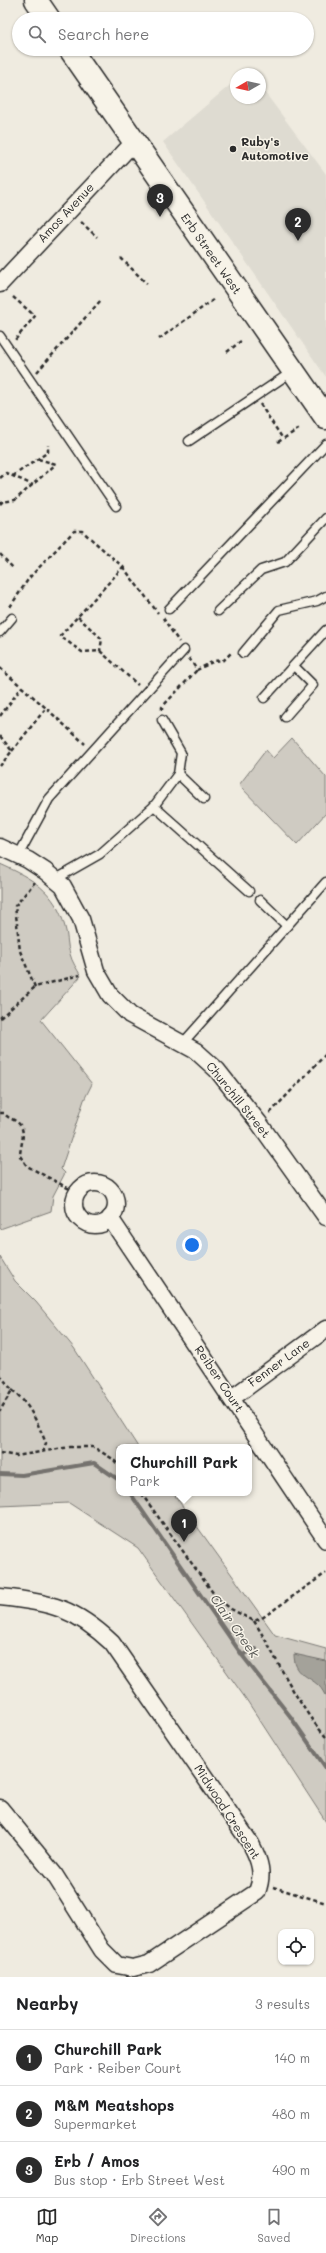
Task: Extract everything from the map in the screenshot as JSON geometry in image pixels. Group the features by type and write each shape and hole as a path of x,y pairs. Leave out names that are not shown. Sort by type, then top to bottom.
{"main road":[{"name":"Erb Street West","path":"75,56 326,418"}],"street":[{"name":"Amos Avenue","path":"0,284 134,142"},
{"name":"Churchill Street","path":"0,847 28,860 56,879 72,901 81,920 96,971 110,995 130,1015 196,1051 217,1070 260,1124 326,1217"},
{"path":"90,1184 100,1184 107,1187 112,1193 116,1203 110,1218 99,1225 92,1225 81,1220 76,1215 74,1204 77,1193 81,1188 90,1184"},
{"name":"Reiber Court","path":"110,1218 326,1540"},
{"name":"Fenner Lane","path":"232,1398 326,1329"},
{"name":"Midwood Crescent","path":"0,1597 35,1600 66,1609 92,1624 112,1643 251,1844 260,1862 260,1884"},
{"path":"0,1808 54,1874 102,1950 116,1965 133,1968 148,1964 257,1892 260,1884"}],"lane":[{"path":"0,336 116,506"},
{"path":"189,441 293,371"},
{"path":"169,609 326,444"},
{"path":"218,611 261,570 285,562 326,518"},
{"path":"243,653 279,610 317,601 326,596"},
{"path":"0,632 12,618"},
{"path":"264,698 326,630"},
{"path":"18,856 49,799 184,650"},
{"path":"285,717 313,685 294,666"},
{"path":"56,879 100,854 154,806 178,774 181,754 162,720"},
{"path":"178,774 204,798"},
{"path":"154,806 249,891"},
{"path":"182,1044 326,882"},
{"path":"260,900 286,926"}],"path":[{"path":"81,222 97,237"},
{"path":"121,258 147,284"},
{"path":"8,347 35,316 13,297"},
{"path":"30,380 100,300"},
{"path":"159,339 213,300"},
{"path":"227,352 242,341"},
{"path":"255,397 283,439"},
{"path":"278,442 300,428"},
{"path":"12,476 48,452 48,445"},
{"path":"0,504 2,502 15,500 56,464 38,459"},
{"path":"0,478 6,473 33,484"},
{"path":"12,618 8,610 14,598 29,578 74,531 82,531 124,567 174,633 184,650"},
{"path":"0,554 14,569"},
{"path":"124,567 60,636 82,652 100,651 146,692"},
{"path":"78,616 102,639 100,651"},
{"path":"0,668 93,751"},
{"path":"162,720 162,707 197,670"},
{"path":"0,716 22,687"},
{"path":"0,766 46,708"},
{"path":"0,736 12,751"},
{"path":"34,987 20,952 15,906 35,882"},
{"path":"0,1018 34,987 80,975"},
{"path":"260,1124 326,1054"},
{"path":"0,1113 4,1113 8,1119 17,1122 21,1127 23,1134 20,1156 27,1166 77,1193"},
{"path":"0,1375 12,1390 24,1399 32,1412 46,1442 43,1452"},
{"path":"0,1411 12,1390"},
{"path":"0,1453 16,1456 70,1447 93,1447 113,1459 116,1462"},
{"path":"143,1496 216,1597 231,1609 254,1621 294,1689 326,1737"},
{"path":"254,1621 262,1618 326,1573"},
{"path":"260,1884 326,1903"}],"shaded area":[{"path":"230,85 230,104 266,104 266,94 326,174 326,377 163,142"},
{"path":"292,738 326,777 326,813 297,845 239,785 266,750 273,758"},
{"path":"0,864 41,887 55,904 61,915 66,930 68,948 81,976 41,1020 92,1084 84,1100 61,1169 65,1173 53,1196 51,1211 0,1229"},
{"path":"0,1257 15,1281 36,1302 74,1348 136,1444 116,1444 116,1496 175,1496 275,1635 326,1649 326,1822 246,1699 138,1548 69,1503 0,1506"},
{"path":"294,1654 326,1661 326,1697 319,1686 302,1674 296,1666"}],"waterway":[{"name":"Clair Creek","path":"0,1474 22,1475 94,1463 116,1478"},
{"name":"Clair Creek","path":"132,1496 242,1655 290,1716 326,1768"},
{"path":"242,1655 256,1649"}],"place":[{"name":"Ruby's Automotive","path":"233,149"},
{"name":"Erb / Amos","path":"160,217"},
{"name":"M&M Meatshops","path":"298,241"},
{"name":"Churchill Park","path":"184,1542"}]}
